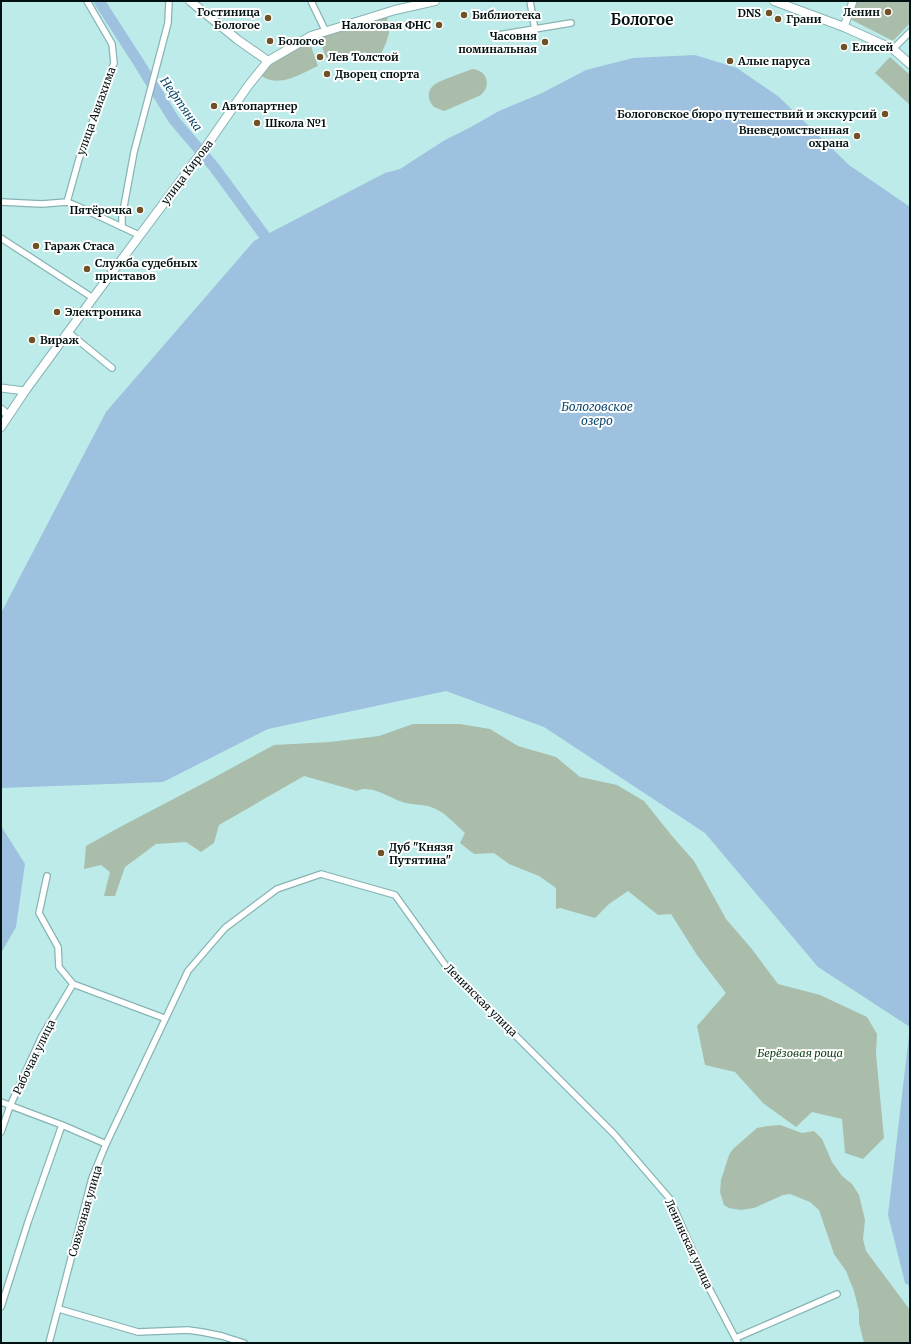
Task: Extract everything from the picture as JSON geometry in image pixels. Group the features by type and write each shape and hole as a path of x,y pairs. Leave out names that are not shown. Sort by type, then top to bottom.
{"main road":[{"path":"190,1 238,40 268,61"},
{"name":"улица Кирова","path":"1,427 68,332 205,148 248,86 268,61 311,36 395,10 435,1"},
{"path":"774,1 844,27 893,49 910,64"}],"street":[{"name":"улица Авиахима","path":"67,202 79,159 114,63 112,44 87,1"},
{"path":"122,227 122,217 134,152 149,93 154,81 168,23 169,1"},
{"path":"312,1 326,32"},
{"path":"530,1 535,30"},
{"path":"844,27 853,1"},
{"path":"498,36 571,24"},
{"path":"893,49 910,32"},
{"path":"1,202 42,204 67,202 139,235"},
{"path":"1,238 93,298"},
{"path":"68,332 112,368"},
{"path":"1,388 25,392"},
{"path":"1,409 8,415"},
{"name":"Ленинская улица","path":"164,1018 188,971 201,955 225,928 277,889 321,874 395,895 446,966 614,1134 670,1200 709,1288 737,1341"},
{"path":"47,876 39,913 58,947 59,967 73,984 164,1018"},
{"name":"Рабочая улица","path":"1,1132 10,1106 42,1036 73,984"},
{"name":"Совхозная улица","path":"49,1343 92,1178 164,1018"},
{"path":"1,1102 106,1144"},
{"path":"1,1307 28,1222 62,1126"},
{"path":"737,1341 837,1294"},
{"path":"59,1309 138,1332 188,1330 222,1336 244,1343"}],"green space":[{"path":"857,1 910,1 910,23 893,41 850,19"},
{"path":"388,14 387,21 389,33 381,54 375,57 368,57 365,52 359,54 357,50 328,62 317,34"},
{"path":"308,38 318,66 289,79 275,81 260,75 277,57"},
{"path":"890,57 910,75 910,105 875,73"},
{"path":"472,69 481,72 486,79 486,87 481,95 444,111 434,107 430,102 429,96 431,87 441,81"},
{"name":"Берёзовая роща","path":"413,724 460,724 490,729 518,746 556,757 580,777 617,785 644,801 694,861 726,919 751,948 778,984 820,995 867,1017 877,1034 876,1054 884,1138 863,1159 845,1153 842,1119 812,1112 796,1127 763,1103 735,1072 705,1065 697,1026 726,993 697,955 671,914 658,915 628,891 609,904 595,918 560,908 556,909 556,888 539,876 509,864 494,853 474,854 460,843 465,833 445,815 431,807 406,803 375,790 362,789 357,791 304,776 219,825 214,843 201,852 186,842 156,844 125,867 115,896 104,896 110,872 101,865 84,869 86,846 274,745 330,742 379,736"},
{"path":"780,1125 802,1133 814,1131 822,1139 832,1162 842,1176 852,1184 859,1195 865,1220 863,1239 866,1251 910,1310 910,1343 864,1343 854,1291 846,1271 834,1254 819,1210 810,1202 790,1194 783,1195 754,1208 741,1210 729,1208 724,1205 720,1192 721,1180 729,1155 733,1149 757,1128"}],"water":[{"name":"Бологовское озеро","path":"695,55 737,68 779,97 849,165 910,207 910,1027 818,967 705,833 544,727 446,691 268,729 163,782 1,788 1,613 106,412 254,241 385,173 400,169 445,140 499,111 542,93 586,70 633,58"},
{"path":"1,826 25,864 16,927 1,953"},
{"path":"910,1027 910,1286 905,1283 888,1215"}],"waterway":[{"name":"Нефтянка","path":"99,1 174,120 214,167 264,235"}],"place":[{"name":"Ленин","path":"888,12"},
{"name":"DNS","path":"769,13"},
{"name":"Библиотека","path":"464,15"},
{"name":"Гостиница Бологое","path":"268,18"},
{"name":"Грани","path":"778,19"},
{"name":"Налоговая ФНС","path":"439,25"},
{"name":"Бологое","path":"270,41"},
{"name":"Часовня поминальная","path":"545,42"},
{"name":"Елисей","path":"844,47"},
{"name":"Лев Толстой","path":"320,57"},
{"name":"Алые паруса","path":"730,61"},
{"name":"Дворец спорта","path":"327,74"},
{"name":"Автопартнер","path":"214,106"},
{"name":"Бологовское бюро путешествий и экскурсий","path":"885,114"},
{"name":"Школа №1","path":"257,123"},
{"name":"Вневедомственная охрана","path":"857,136"},
{"name":"Пятёрочка","path":"140,210"},
{"name":"Гараж Стаса","path":"36,246"},
{"name":"Служба судебных приставов","path":"87,269"},
{"name":"Электроника","path":"57,312"},
{"name":"Вираж","path":"32,340"},
{"name":"Дуб \"Князя Путятина\"","path":"381,853"}],"district":[{"name":"Бологое","path":"642,20"}]}
